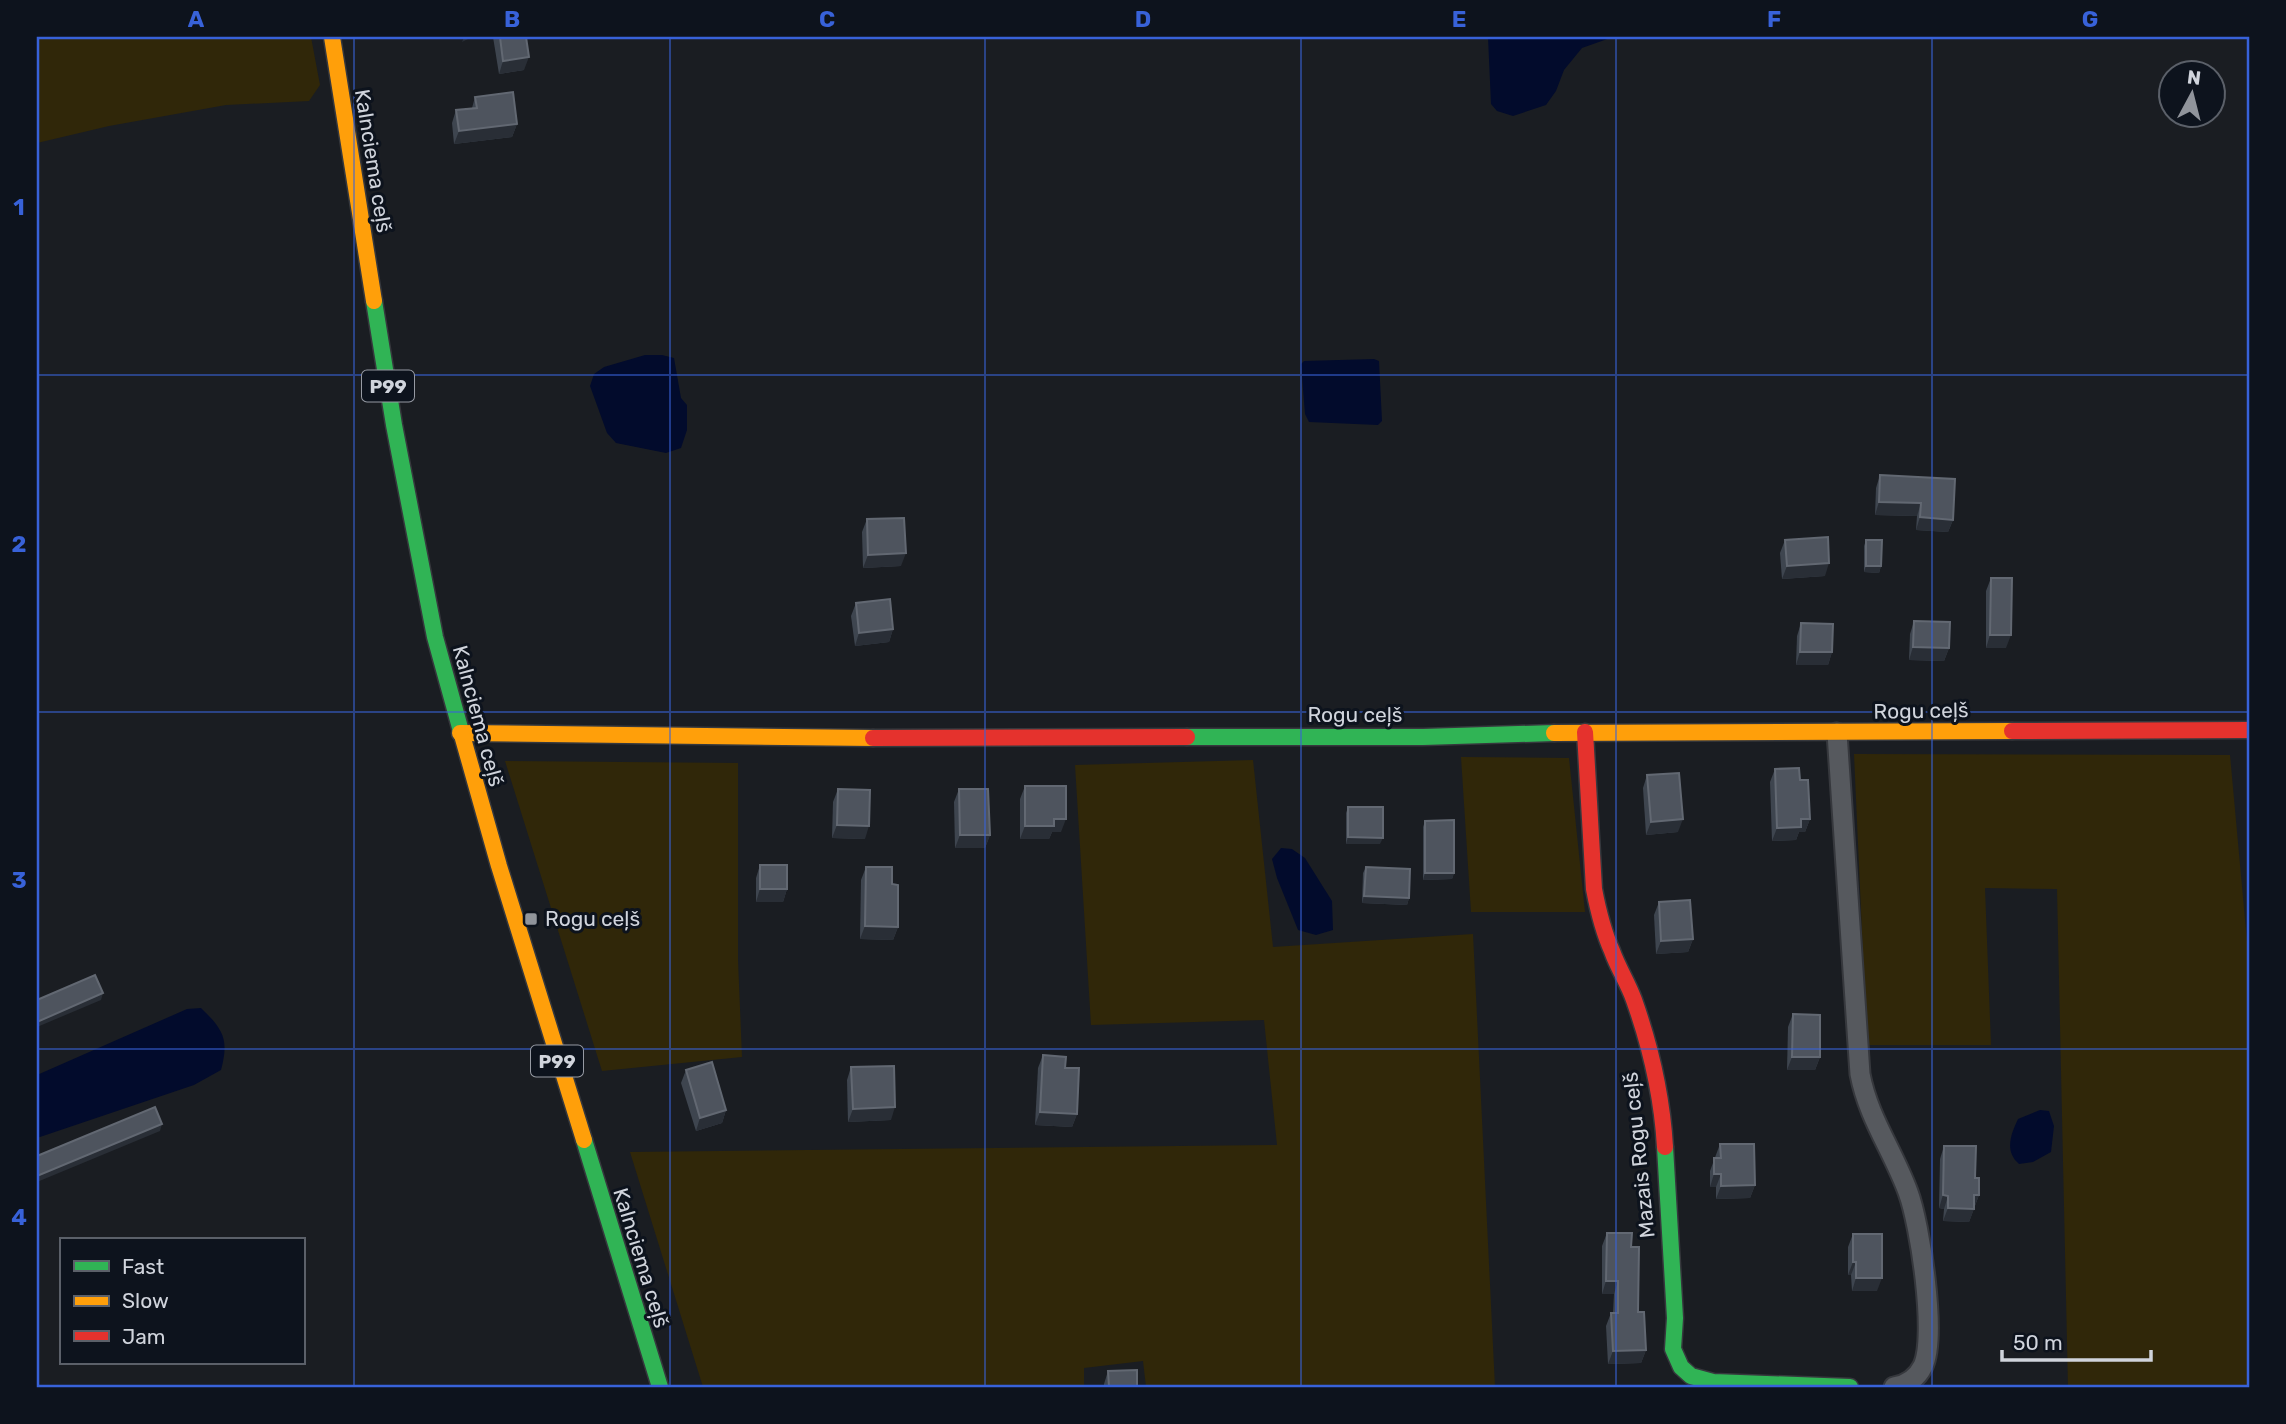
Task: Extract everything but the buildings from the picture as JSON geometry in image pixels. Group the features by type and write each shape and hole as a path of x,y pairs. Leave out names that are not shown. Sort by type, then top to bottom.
{"street":[{"name":"Kalnciema ceļš","path":"332,37 415,541 435,637 460,733 557,1060 660,1387"},
{"name":"Rogu ceļš","path":"460,733 905,738 2249,730"},
{"name":"Mazais Rogu ceļš","path":"1585,732 1594,889 1599,914 1611,950 1633,997 1656,1074 1664,1134 1669,1211 1675,1318 1673,1349 1681,1367 1691,1376 1713,1382 1850,1387"},
{"path":"1837,733 1860,1074 1872,1118 1908,1191 1918,1223 1922,1249 1928,1348 1917,1375 1905,1385 1894,1387"}],"shaded area":[{"path":"37,37 311,37 320,85 309,101 226,105 109,126 37,143"},
{"path":"1854,754 2230,755 2249,963 2249,1387 2068,1387 2057,889 1985,888 1991,1045 1867,1045"},
{"path":"1461,757 1569,758 1585,912 1471,912"},
{"path":"1253,760 1273,947 1473,934 1495,1387 1146,1387 1143,1361 1084,1368 1084,1387 703,1387 630,1152 1277,1145 1264,1020 1091,1025 1075,765"},
{"path":"505,761 738,763 738,960 742,1057 602,1071"}],"water":[{"path":"1488,37 1613,37 1582,48 1564,70 1556,91 1546,105 1513,116 1497,111 1491,104"},
{"path":"645,355 674,358 681,398 687,405 687,430 681,448 666,453 616,443 607,433 590,386 594,374 604,367"},
{"path":"1304,361 1379,361 1382,421 1378,425 1309,422 1305,414 1301,364"},
{"path":"1281,848 1292,849 1305,858 1332,901 1333,930 1316,935 1298,930 1272,859"},
{"path":"201,1008 223,1036 221,1070 194,1085 37,1138 37,1075 187,1009"},
{"path":"2040,1110 2049,1111 2054,1126 2051,1152 2033,1162 2019,1164 2010,1148 2013,1131 2018,1119"}],"traffic: fast":[{"path":"374,301 394,425 435,637 462,735"},
{"path":"1187,737 1423,737 1554,733"},
{"path":"584,1140 660,1387"},
{"path":"1665,1147 1675,1318 1673,1349 1681,1367 1691,1376 1713,1382 1850,1387"}],"traffic: slow":[{"path":"332,37 374,301"},
{"path":"1554,733 2012,731"},
{"path":"460,733 873,738"},
{"path":"462,735 499,866 584,1140"}],"traffic: jam":[{"path":"2012,731 2249,730"},
{"path":"1585,732 1594,889 1606,936 1632,994 1646,1036 1655,1072 1665,1147"},
{"path":"873,738 1187,737"}],"place":[{"name":"Rogu ceļš","path":"531,919"}]}
